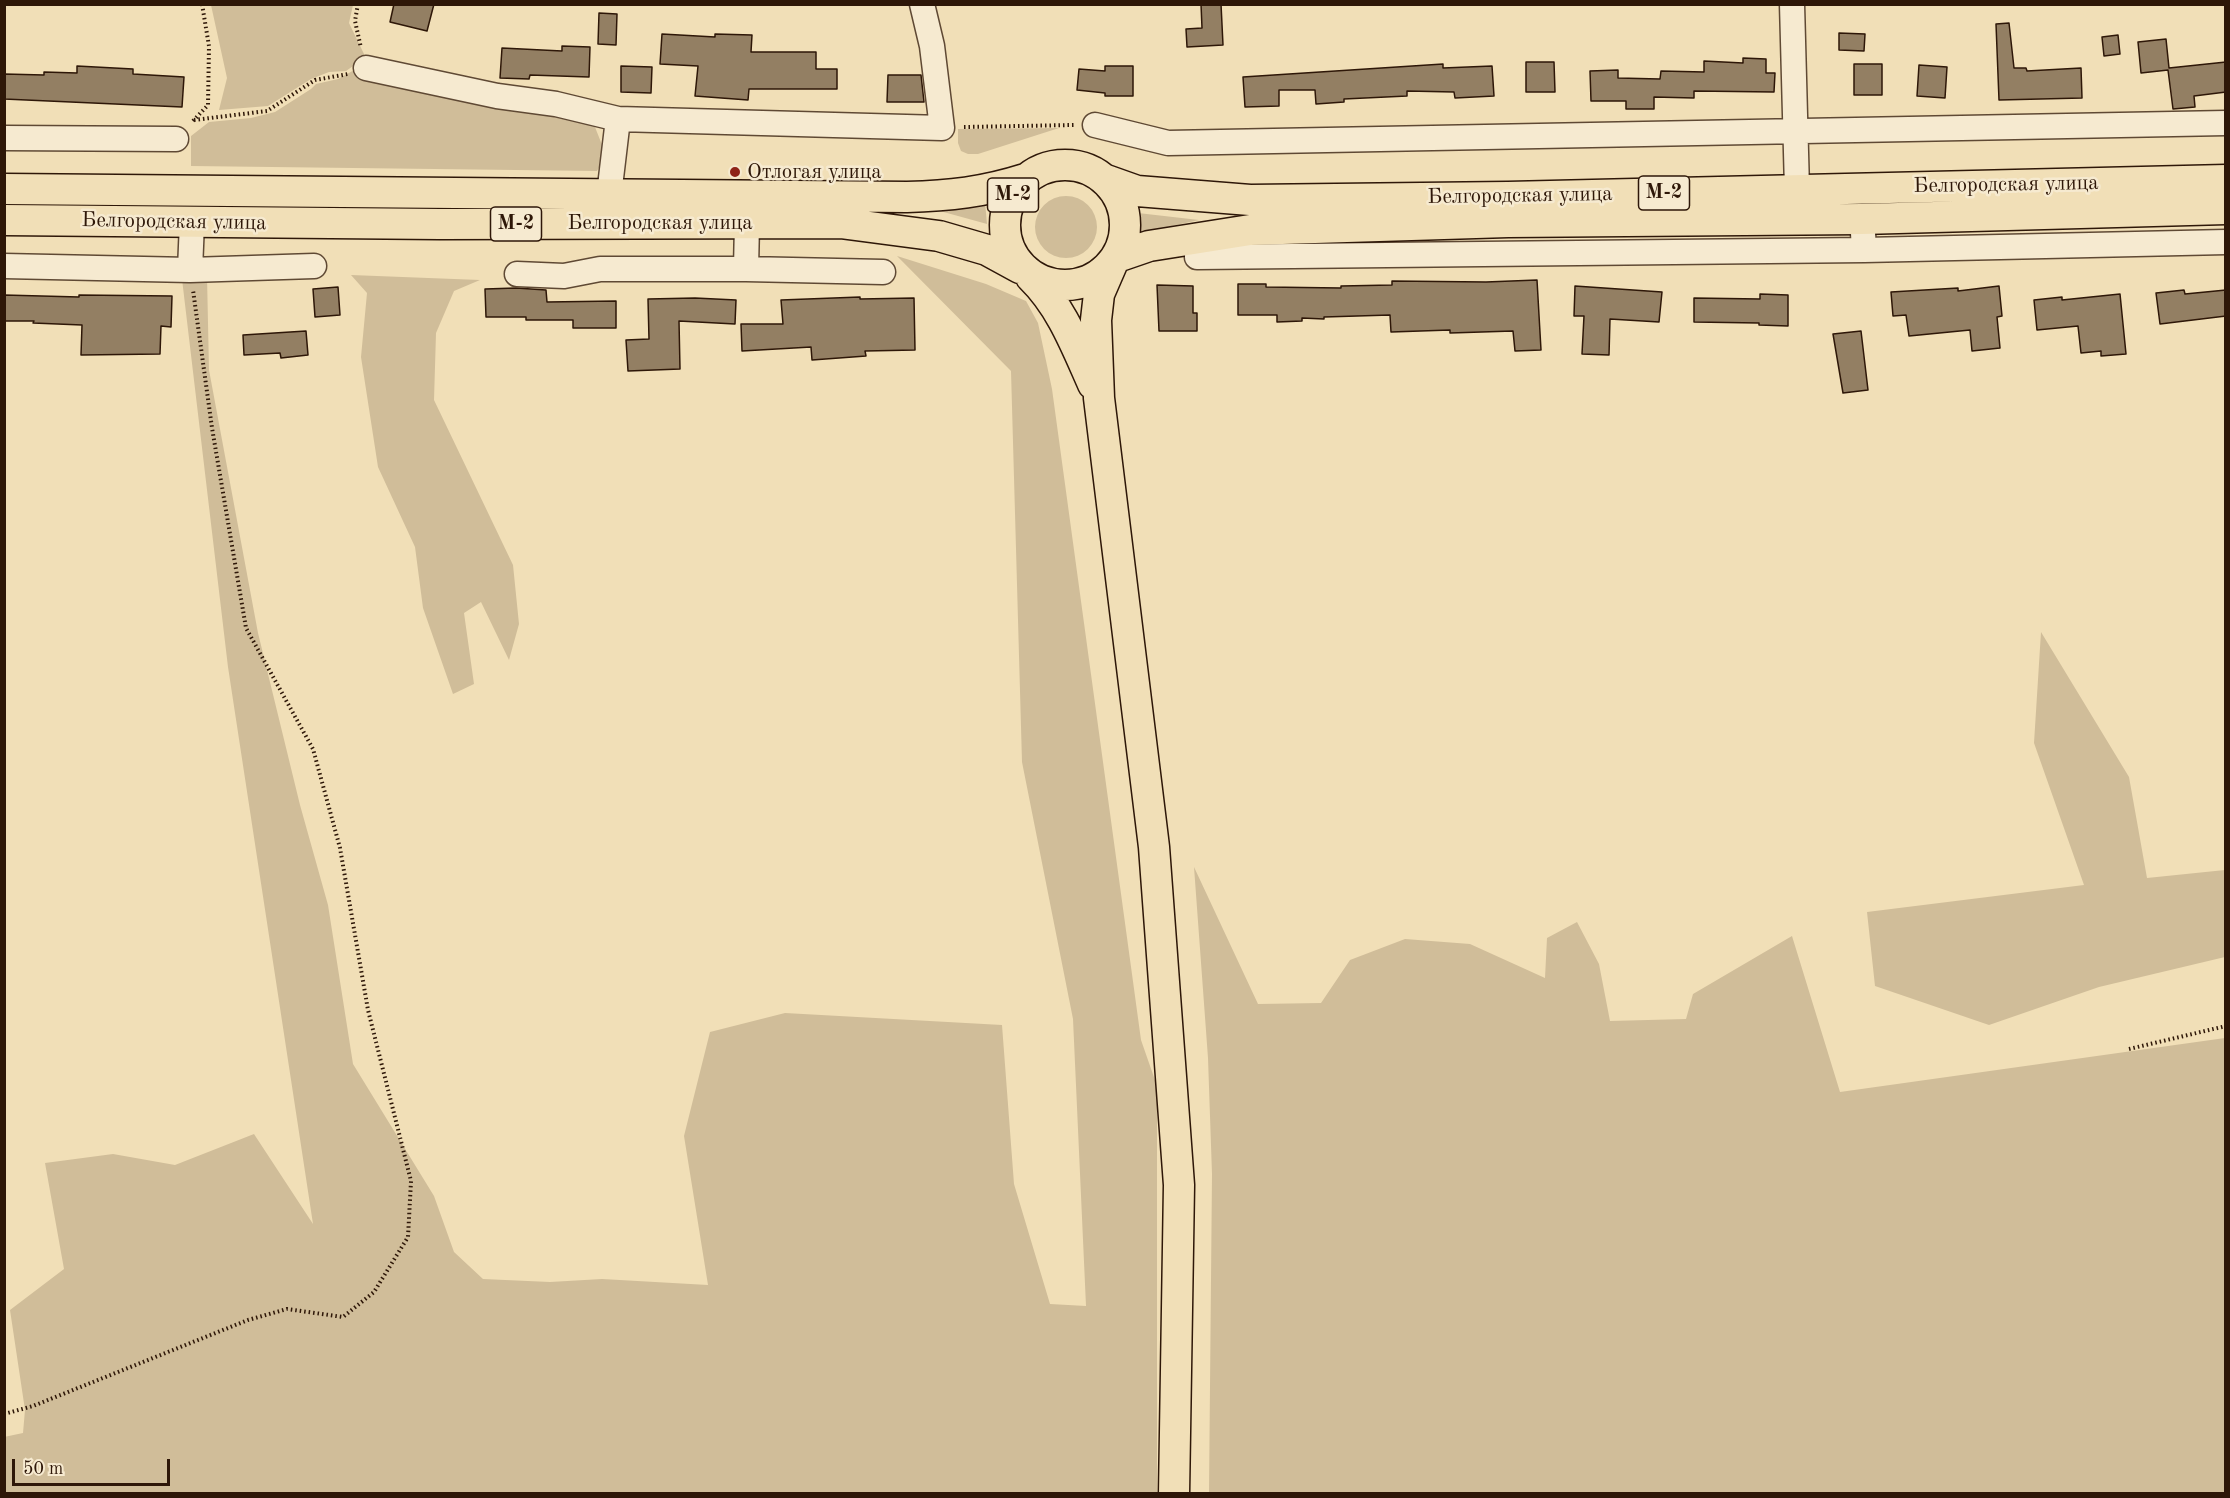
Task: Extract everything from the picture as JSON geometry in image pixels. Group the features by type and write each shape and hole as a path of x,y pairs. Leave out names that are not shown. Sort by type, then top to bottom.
{"main road":[{"name":"М-2","path":"1106,180 1085,168 1064,165 1044,168 1025,178 1006,210 1004,226 1011,254 1026,273 1043,283 1069,285 1085,282 1100,274 1114,260"},
{"name":"Белгородская улица","path":"4,189 948,196 991,189 1025,178"},
{"name":"Белгородская улица","path":"1106,180 1137,191 1250,200 1508,197 2226,180"},
{"path":"1106,180 1118,196 1124,210 1125,228 1099,294 1096,320 1099,398 1154,847 1179,1185 1174,1494"},
{"name":"Белгородская улица","path":"1114,260 1149,246 1250,230 1508,222 1862,219 2226,209"},
{"name":"Белгородская улица","path":"4,219 440,224 840,223 939,236 987,250 1026,273"},
{"path":"1026,273 1044,290 1065,323 1099,398"}],"street":[{"path":"366,68 496,96 556,104 618,119 942,128 932,46 922,4"},
{"path":"1792,4 1797,189"},
{"path":"609,195 618,119"},
{"path":"1095,125 1168,142 2226,123"},
{"path":"4,138 176,139"},
{"path":"1862,219 1864,250"},
{"path":"190,270 192,222"},
{"path":"746,269 747,223"},
{"path":"1197,257 1864,250 2226,242"},
{"path":"4,266 190,270 314,266"},
{"path":"517,274 564,276 600,269 883,272"}],"path":[{"path":"176,139 208,105 209,46 202,4"},
{"path":"194,120 267,111 315,80 353,74 366,68 354,21 358,4"},
{"path":"942,128 1095,125"},
{"path":"4,1414 33,1406 258,1318 287,1309 343,1317 374,1292 408,1236 411,1181 368,1010 340,848 313,749 246,628 212,428 190,270"},
{"path":"2129,1048 2226,1026"}],"shaded area":[{"path":"211,5 353,5 349,23 364,54 363,59 346,71 329,72 311,79 268,106 219,110 227,78"},
{"path":"367,63 593,122 606,155 597,171 191,166 191,136 209,122 251,118 275,112 316,84 338,79"},
{"path":"1059,128 978,154 961,151 958,143 958,129"},
{"path":"1060,196 1072,196 1088,205 1095,215 1097,227 1095,239 1088,249 1072,258 1060,258 1049,253 1040,244 1035,233 1035,221 1040,210 1049,201"},
{"path":"985,202 987,224 929,208"},
{"path":"1138,213 1199,220 1140,233"},
{"path":"897,256 986,284 1026,301 1038,323 1052,389 1141,1040 1157,1086 1157,1493 5,1494 4,1437 23,1433 25,1410 10,1310 64,1269 45,1163 113,1154 175,1165 254,1134 313,1224 228,667 182,279 207,276 209,370 258,633 300,805 328,905 353,1064 434,1196 454,1252 483,1279 550,1282 602,1279 708,1285 684,1136 710,1032 785,1013 1002,1025 1014,1184 1050,1304 1086,1306 1073,1019 1022,762 1011,371"},
{"path":"351,275 480,280 454,291 436,333 434,400 513,565 519,624 509,660 481,602 464,613 474,684 453,694 423,608 415,547 378,467 361,357 367,293"},
{"path":"2041,632 2129,777 2147,878 2225,870 2225,957 2099,987 1989,1025 1875,986 1867,912 2084,885 2034,743"},
{"path":"1194,867 1258,1004 1321,1003 1350,960 1405,939 1470,944 1545,978 1547,938 1577,922 1599,964 1610,1021 1686,1019 1693,994 1792,936 1840,1092 2225,1038 2225,1493 1209,1493 1212,1174 1208,1058"}],"building":[{"path":"394,4 434,4 427,31 390,22"},
{"path":"1201,4 1221,4 1223,45 1187,47 1186,29 1202,28"},
{"path":"599,13 617,14 616,45 598,44"},
{"path":"2009,23 2014,68 2026,68 2027,71 2081,68 2082,98 1999,100 1996,24"},
{"path":"1839,33 1865,34 1864,51 1839,50"},
{"path":"662,34 715,37 715,34 752,35 751,52 816,52 816,69 837,69 837,89 749,89 748,100 695,96 698,66 660,64"},
{"path":"2118,35 2120,54 2104,56 2102,37"},
{"path":"2166,39 2169,68 2226,62 2226,92 2194,96 2195,107 2173,109 2168,70 2141,73 2138,42"},
{"path":"562,46 590,47 589,77 530,75 529,79 500,78 502,48 562,51"},
{"path":"1743,58 1766,59 1766,73 1775,73 1774,92 1694,91 1694,98 1654,97 1654,109 1626,109 1626,101 1591,101 1590,71 1618,70 1618,78 1660,79 1661,71 1704,72 1704,61 1743,63"},
{"path":"1526,62 1554,62 1555,92 1526,92"},
{"path":"1443,64 1443,68 1492,66 1494,96 1455,98 1454,92 1407,91 1407,96 1344,99 1344,102 1316,104 1315,90 1279,90 1279,106 1245,107 1243,77"},
{"path":"1854,64 1882,64 1882,95 1854,95"},
{"path":"1919,65 1947,67 1945,98 1917,96"},
{"path":"77,66 133,69 133,74 184,77 182,107 4,99 4,74 77,73"},
{"path":"621,66 652,67 651,93 621,92"},
{"path":"1105,66 1133,66 1133,96 1105,96 1105,93 1077,90 1079,69 1105,71"},
{"path":"888,75 921,75 924,102 887,102"},
{"path":"1537,280 1541,350 1515,351 1513,331 1391,332 1390,315 1302,318 1302,321 1277,322 1277,315 1238,315 1238,284 1266,284 1266,287 1341,288 1341,286 1392,285 1392,281"},
{"path":"1157,285 1193,286 1193,313 1197,313 1197,331 1159,331"},
{"path":"1575,286 1662,292 1659,322 1610,319 1609,355 1582,354 1584,316 1574,316"},
{"path":"1999,286 2002,316 1997,317 2000,348 1972,351 1970,330 1909,336 1906,315 1893,316 1891,292 1958,288 1958,291"},
{"path":"338,287 340,315 315,317 313,289"},
{"path":"485,289 546,290 547,302 616,301 616,328 573,328 573,320 486,317"},
{"path":"2184,290 2185,294 2226,290 2226,316 2160,324 2156,293"},
{"path":"1760,294 1788,295 1788,326 1694,322 1694,298 1760,299"},
{"path":"2120,294 2126,354 2101,356 2101,351 2081,353 2078,326 2037,330 2034,300 2062,297 2062,300"},
{"path":"4,295 172,296 171,327 161,326 160,354 81,355 82,325 4,321"},
{"path":"860,297 860,299 914,298 915,350 865,351 866,356 812,360 811,347 742,351 741,324 783,324 781,300"},
{"path":"648,299 736,300 735,324 679,321 680,369 628,371 626,340 649,339"},
{"path":"306,331 308,355 281,358 280,353 244,355 243,335"},
{"path":"1861,331 1868,390 1843,393 1833,334"}],"place":[{"name":"Отлогая улица","path":"735,172"}]}
